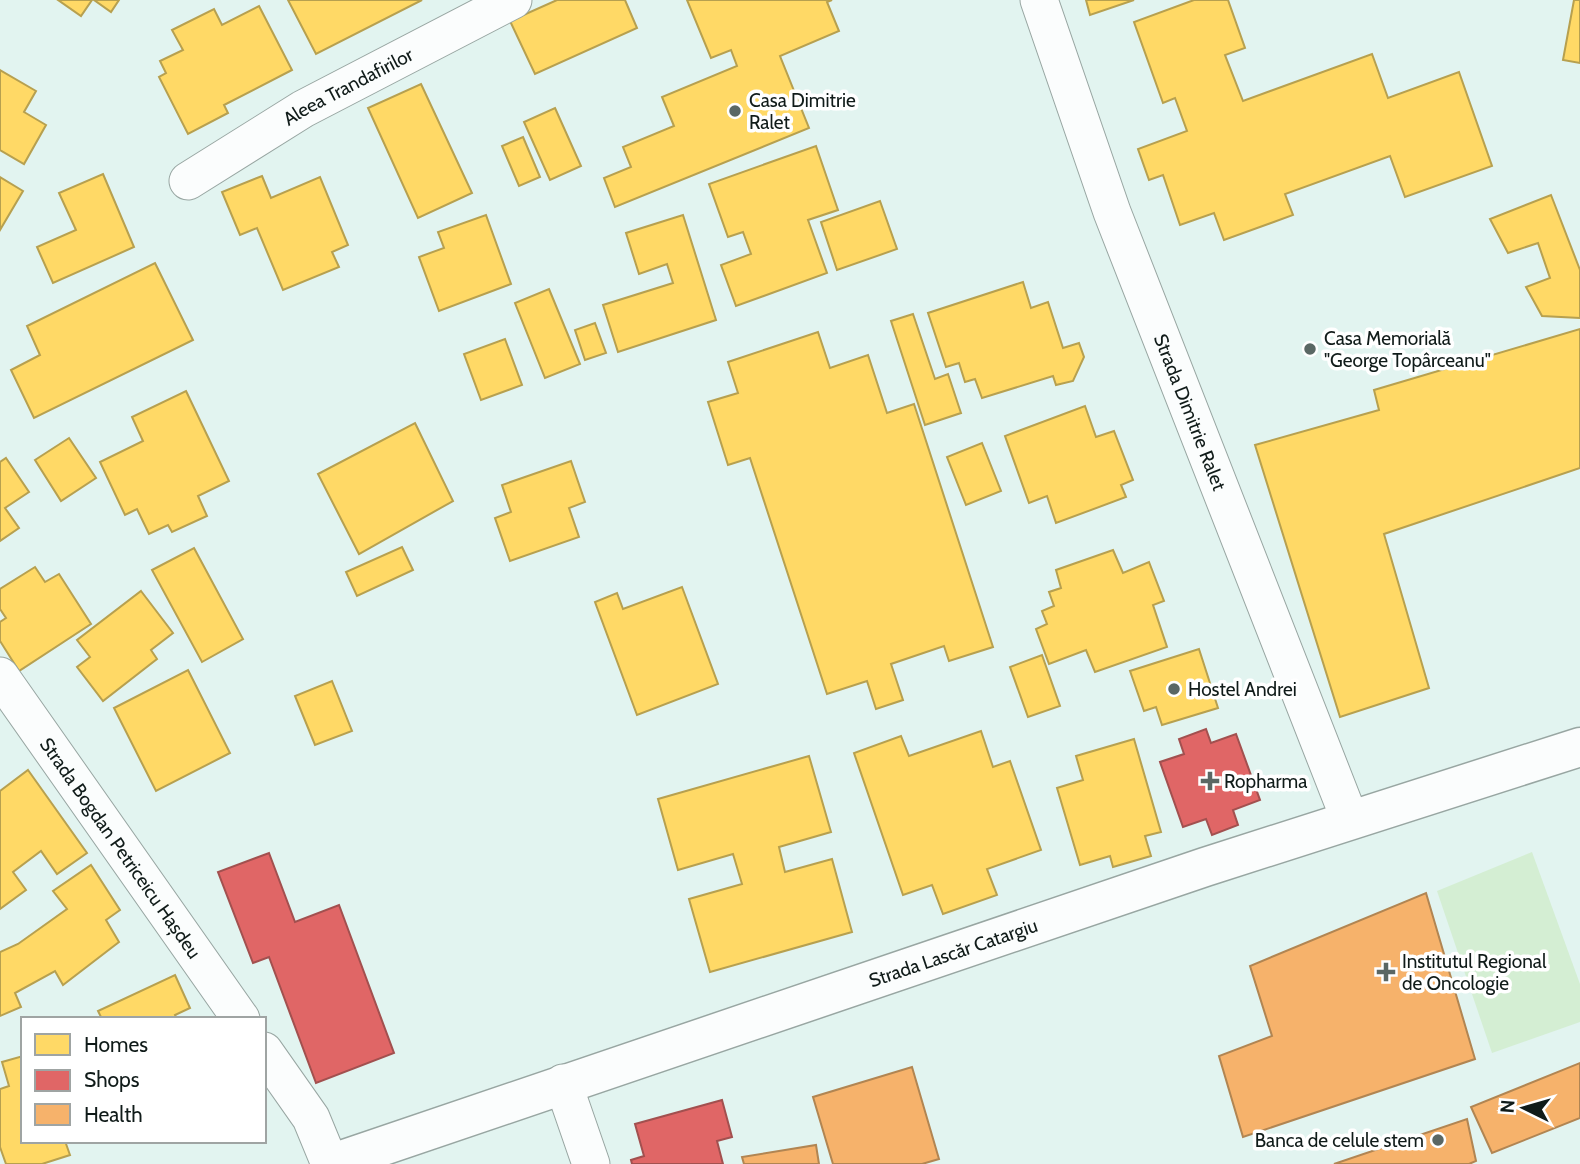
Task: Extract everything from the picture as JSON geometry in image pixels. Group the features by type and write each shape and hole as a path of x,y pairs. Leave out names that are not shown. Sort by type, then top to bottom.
{"street":[{"name":"Aleea Trandafirilor","path":"188,181 303,110 513,0"},
{"name":"Strada Dimitrie Ralet","path":"1040,0 1112,212 1350,820"},
{"name":"Strada Bogdan Petriceicu Hașdeu","path":"0,676 240,1017"},
{"name":"Strada Lascăr Catargiu","path":"330,1164 563,1083 1350,820 1577,757"},
{"path":"266,1054 311,1118 330,1164"},
{"path":"563,1083 591,1164"}],"green space":[{"path":"1532,852 1580,984 1580,1022 1492,1053 1437,891"}],"building: Homes":[{"path":"58,0 92,0 81,16"},
{"path":"94,0 119,0 111,12"},
{"path":"288,0 422,0 316,54"},
{"path":"557,0 625,0 637,28 535,74 510,21"},
{"name":"Casa Dimitrie Ralet","path":"687,0 832,0 827,2 839,31 780,56 809,128 615,207 604,178 631,167 623,147 674,126 662,97 737,66 731,50 711,58"},
{"path":"1086,0 1134,0 1090,15"},
{"path":"1194,0 1228,0 1245,48 1225,55 1243,101 1372,54 1388,98 1459,72 1492,166 1405,197 1390,156 1285,194 1293,215 1224,240 1214,213 1180,225 1163,175 1149,180 1138,149 1187,131 1175,98 1163,103 1134,22"},
{"path":"1574,0 1580,0 1580,63 1563,60"},
{"path":"259,6 292,70 224,105 228,113 188,134 159,77 166,73 160,61 183,50 172,30 214,9 222,25"},
{"path":"0,70 36,91 24,112 46,125 24,164 0,150"},
{"path":"421,84 472,193 418,218 368,108"},
{"path":"555,108 581,166 550,180 524,122"},
{"path":"523,137 540,177 519,186 502,146"},
{"path":"816,146 838,210 808,220 827,273 736,306 721,265 751,254 743,232 728,237 709,184"},
{"path":"103,174 134,247 53,283 37,247 76,230 59,193"},
{"path":"262,176 271,198 320,177 348,245 332,252 339,267 283,290 257,228 240,235 222,192"},
{"path":"0,177 23,191 0,230"},
{"path":"1551,195 1580,270 1580,318 1542,316 1526,287 1550,278 1538,243 1508,253 1490,219"},
{"path":"880,201 897,249 837,270 821,222"},
{"path":"486,215 511,284 439,311 419,257 444,248 438,232"},
{"path":"683,215 716,320 618,352 603,305 673,283 667,264 639,274 626,233"},
{"path":"155,263 193,340 34,418 11,370 40,355 27,326"},
{"path":"1023,282 1031,308 1048,302 1063,348 1079,343 1084,357 1073,381 1056,385 1053,376 982,398 975,379 965,382 959,363 946,367 928,313"},
{"path":"549,289 580,364 545,378 515,303"},
{"path":"913,314 935,379 948,374 961,413 925,425 891,321"},
{"path":"595,323 606,353 585,360 575,330"},
{"path":"1580,329 1580,468 1384,534 1429,688 1340,717 1255,445 1379,410 1374,390"},
{"path":"818,332 830,368 868,355 887,413 914,404 993,647 949,661 944,646 891,664 903,700 876,709 867,681 827,694 750,458 728,465 708,402 738,393 728,362"},
{"path":"505,339 522,385 481,400 464,354"},
{"path":"186,391 229,481 198,496 207,516 172,532 168,525 149,534 137,509 125,515 100,462 143,441 132,417"},
{"path":"1085,406 1096,437 1114,431 1133,480 1121,485 1126,497 1056,523 1047,496 1029,503 1005,436"},
{"path":"415,423 453,501 359,554 318,474"},
{"path":"69,438 96,478 61,501 35,460"},
{"path":"982,443 1001,491 966,505 947,457"},
{"path":"6,458 29,492 5,508 19,528 0,541 0,462"},
{"path":"571,461 585,502 569,508 579,537 510,561 495,518 511,512 502,485"},
{"path":"402,547 413,570 357,596 346,572"},
{"path":"194,548 243,639 202,662 152,570"},
{"path":"1113,550 1123,573 1149,562 1164,601 1153,605 1167,647 1095,672 1086,650 1049,664 1036,629 1047,624 1042,611 1054,606 1049,592 1061,588 1056,570"},
{"path":"35,567 45,582 59,574 91,624 19,671 0,641 0,622 6,618 0,609 0,589"},
{"path":"682,587 718,684 637,715 595,602 617,593 623,609"},
{"path":"141,591 173,633 151,650 157,659 103,701 77,667 90,657 77,640"},
{"name":"Hostel Andrei","path":"1199,649 1218,708 1162,725 1156,707 1144,711 1130,671"},
{"path":"1042,655 1060,706 1028,717 1010,667"},
{"path":"188,670 230,753 156,791 114,708"},
{"path":"332,681 352,731 315,745 295,696"},
{"path":"981,731 993,767 1010,761 1041,850 987,869 997,895 943,914 932,885 903,895 854,753 901,736 909,756"},
{"path":"1134,739 1161,832 1145,836 1151,856 1113,867 1110,856 1080,865 1057,788 1083,780 1076,756"},
{"path":"809,756 831,832 779,847 785,872 832,859 852,932 710,972 689,899 742,884 733,854 678,870 658,799"},
{"path":"28,770 87,853 57,874 41,851 13,872 26,890 0,909 0,791"},
{"path":"91,865 120,910 106,920 119,942 63,985 55,971 15,993 21,1007 0,1016 0,952 18,944 67,909 53,891"},
{"path":"175,975 190,1008 175,1015 176,1017 101,1017 98,1011"},
{"path":"21,1057 21,1143 66,1143 70,1155 42,1164 6,1164 0,1147 0,1089 9,1086 2,1062"}],"building: Shops":[{"name":"Ropharma","path":"1206,729 1211,743 1236,734 1260,800 1233,810 1238,825 1212,835 1206,819 1183,827 1160,762 1184,754 1179,739"},
{"path":"269,853 295,922 339,905 394,1053 316,1083 269,957 253,963 218,872"},
{"path":"722,1100 732,1137 717,1141 723,1164 632,1164 631,1160 644,1156 635,1124"}],"building: Health":[{"path":"1426,893 1475,1059 1243,1137 1219,1056 1272,1036 1250,966"},
{"path":"1580,1063 1580,1118 1492,1153 1471,1107"},
{"path":"912,1067 939,1159 922,1164 833,1164 813,1097"},
{"name":"Banca de celule stem","path":"1467,1119 1476,1161 1469,1164 1334,1164"},
{"path":"816,1145 819,1164 744,1164 742,1157"}],"place":[{"name":"Casa Dimitrie Ralet","path":"735,111"},
{"name":"Casa Memorială \"George Topârceanu\"","path":"1310,349"},
{"name":"Hostel Andrei","path":"1174,689"},
{"name":"Ropharma","path":"1210,781"},
{"name":"Institutul Regional de Oncologie","path":"1386,972"},
{"name":"Banca de celule stem","path":"1438,1140"}]}
